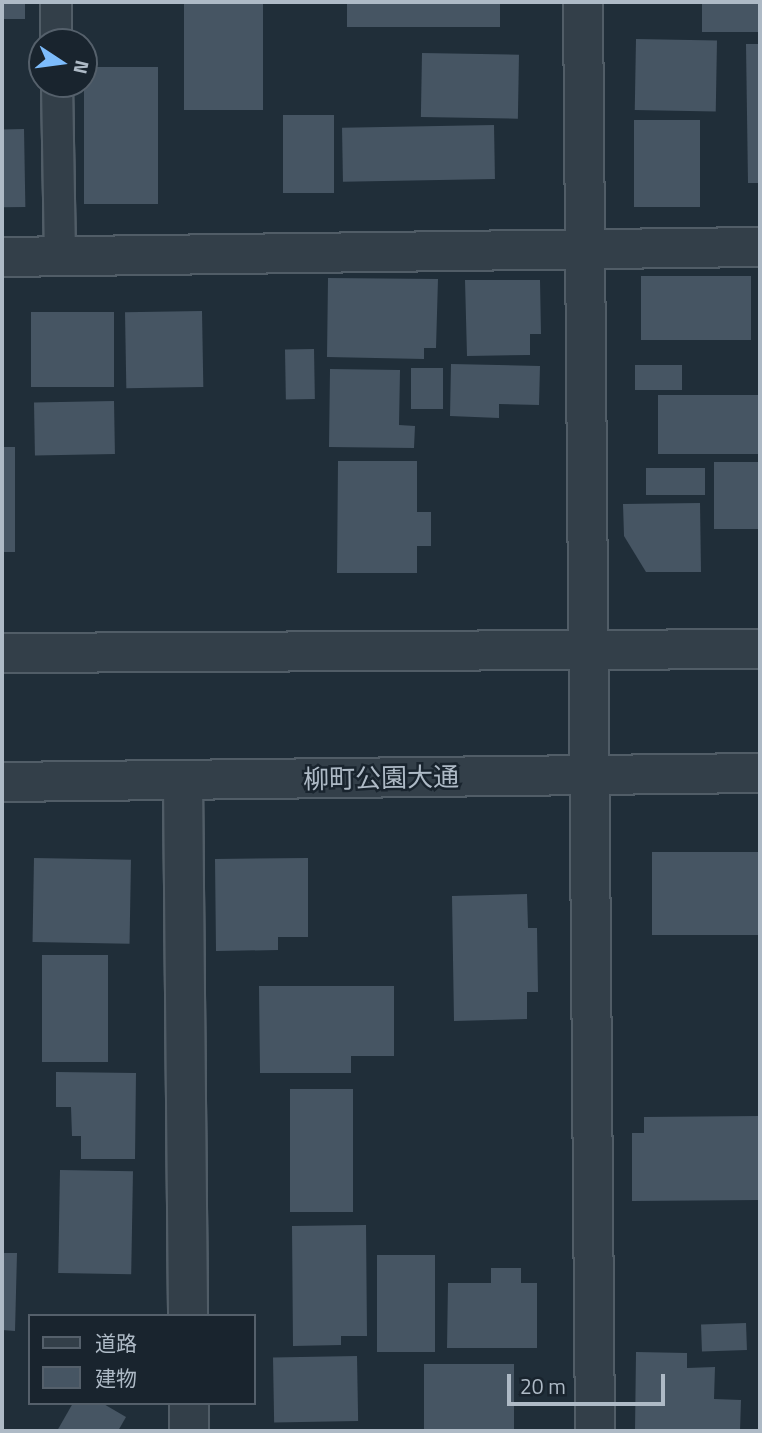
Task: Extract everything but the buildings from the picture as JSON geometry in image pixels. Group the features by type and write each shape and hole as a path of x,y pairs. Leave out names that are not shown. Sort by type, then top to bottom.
{"street":[{"path":"583,2 587,775 595,1431"},
{"path":"2,257 760,247"},
{"path":"2,653 760,649"},
{"name":"柳町公園大通","path":"2,782 760,773"},
{"path":"183,781 188,1314"},
{"path":"189,1405 189,1431"}],"lane":[{"path":"55,2 56,28"},
{"path":"57,98 60,256"}]}
